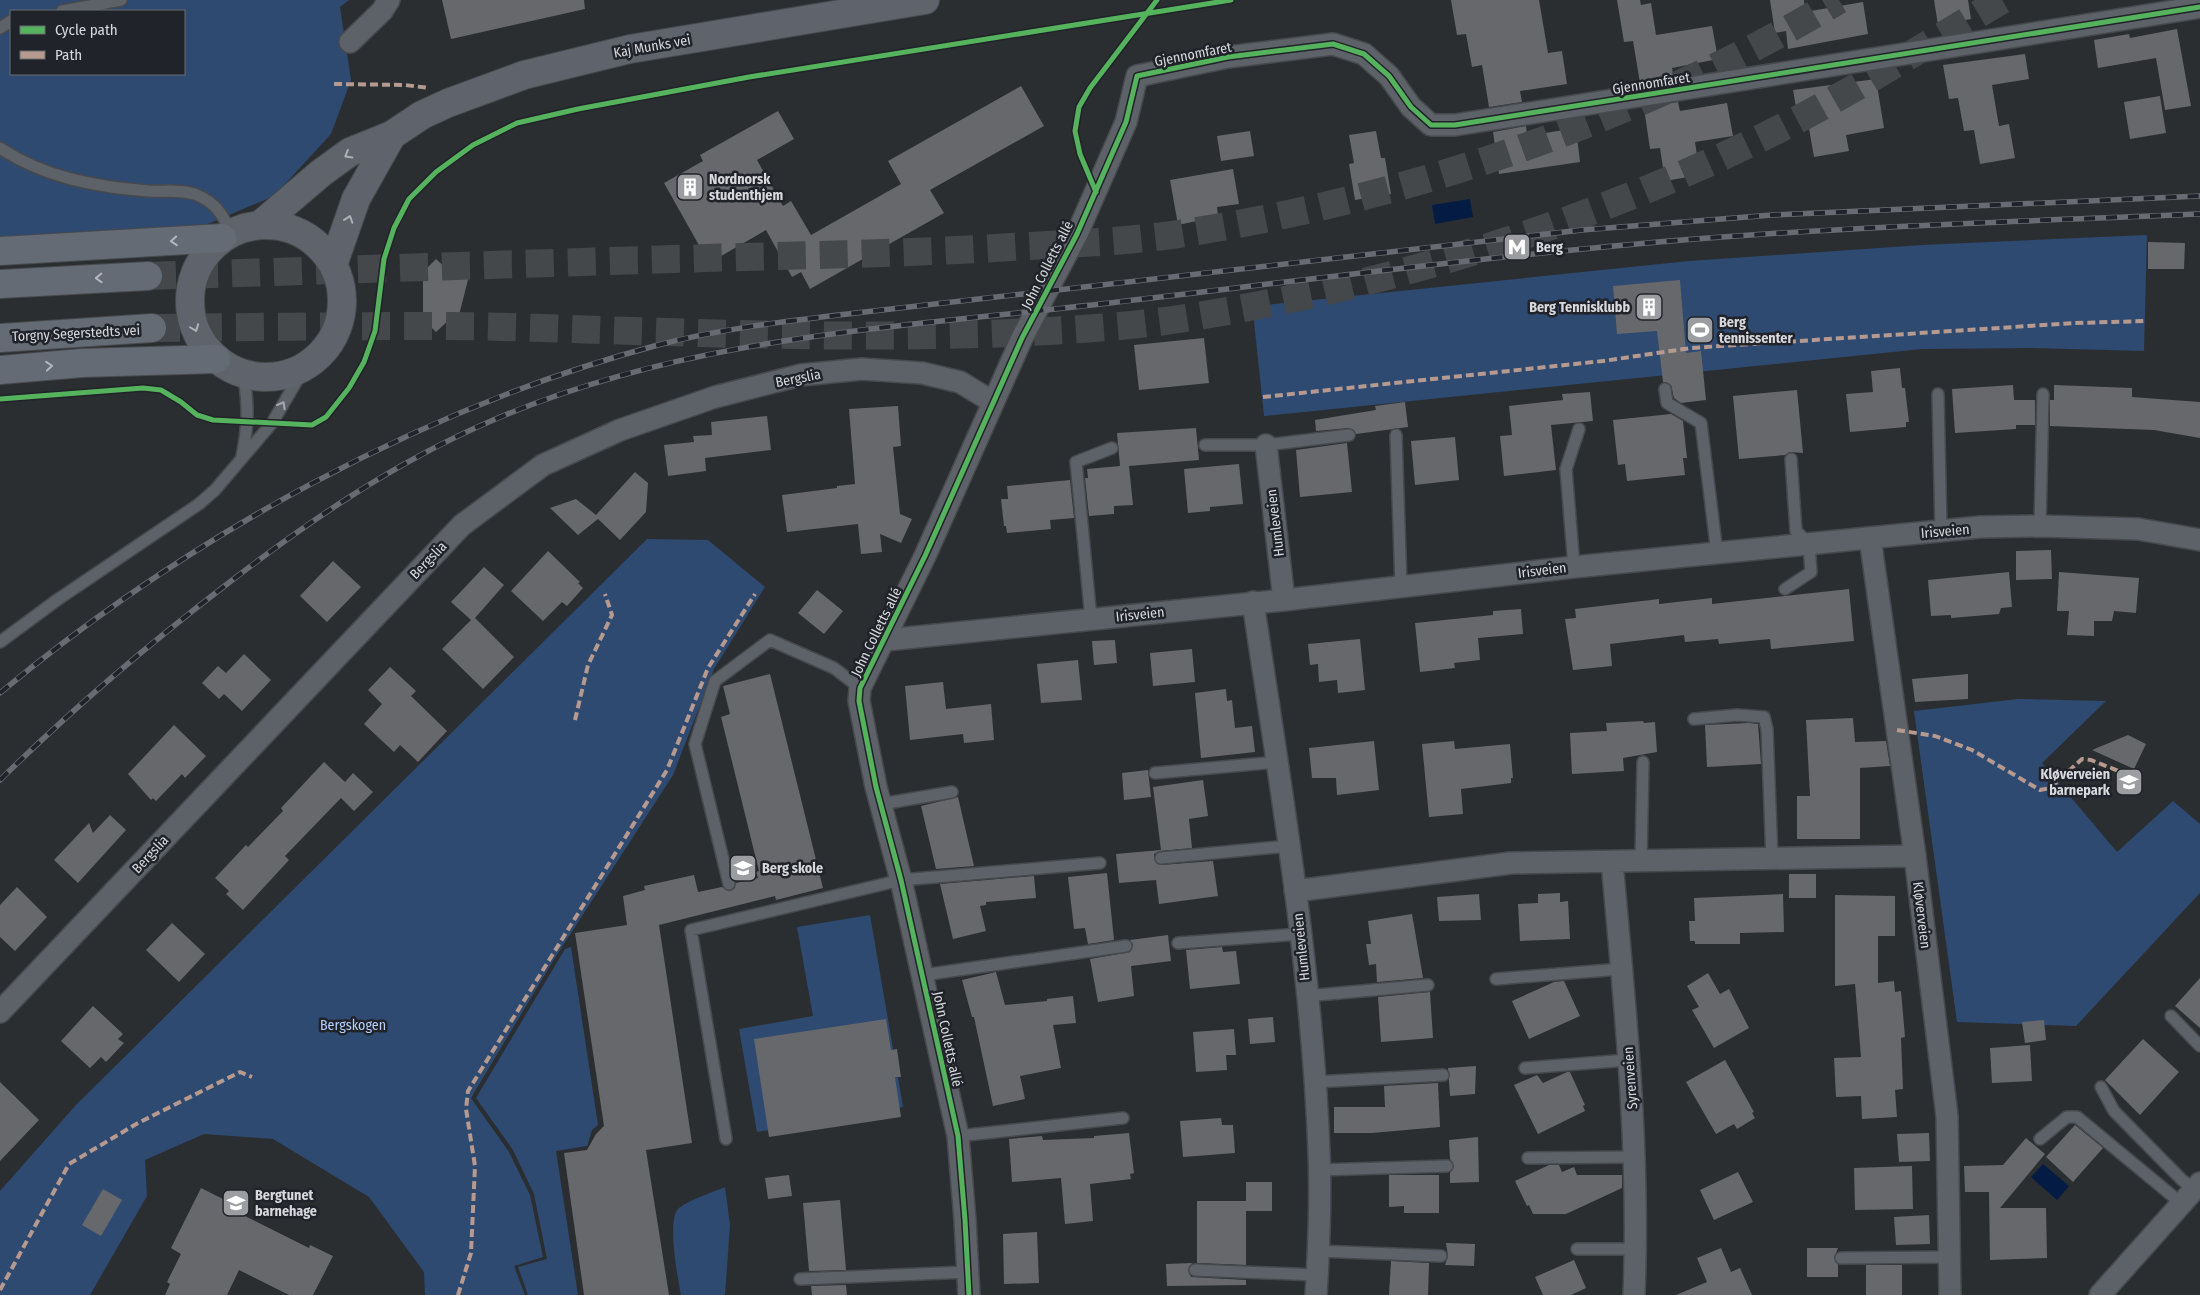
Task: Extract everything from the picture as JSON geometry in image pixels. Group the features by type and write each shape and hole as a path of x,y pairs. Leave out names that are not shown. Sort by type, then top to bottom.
{"highway":[{"path":"0,252 226,236"},
{"path":"0,284 148,276"},
{"name":"Torgny Segerstedts vei","path":"0,338 152,328"},
{"path":"0,370 91,363 216,359"}],"main road":[{"name":"Kaj Munks vei","path":"260,225 321,173 350,152 392,135 422,115 472,93 524,75 574,61 630,49 925,0"},
{"name":"Kaj Munks vei","path":"333,265 356,199 392,135"},
{"name":"Kaj Munks vei","path":"260,225 278,226 295,230 317,244 333,265 342,296 341,316 334,336 321,354 305,367 275,377 243,374 229,368 216,359 197,335 189,305 194,274 201,260 226,236 260,225"}],"street":[{"path":"350,42 382,11 389,0"},
{"name":"Gjennomfaret","path":"1137,76 1228,57 1333,44 1364,54 1389,76 1411,108 1431,125 1455,125 2200,7"},
{"name":"John Colletts allé","path":"968,1295 958,1136 901,880 881,804 859,701 860,688 886,640 1022,338 1077,234 1126,122 1137,76"},
{"name":"Bergslia","path":"0,1012 462,526 543,465 620,430 706,400 801,375 862,368 922,373 960,382 993,402"},
{"name":"Humleveien","path":"1266,445 1284,600"},
{"name":"Irisveien","path":"886,640 1284,600 1574,567 1941,531 2040,526 2138,529 2200,540"},
{"name":"Kløverveien","path":"1870,538 1915,856 1947,1116 1950,1295"},
{"name":"Humleveien","path":"1253,602 1289,846 1306,996 1314,1082 1319,1170 1317,1285"},
{"path":"1295,891 1511,863 1915,856"},
{"name":"Syrenveien","path":"1612,862 1629,1060 1634,1157 1636,1249 1634,1295"},
{"path":"2100,1295 2192,1192"}],"lane":[{"path":"67,10 121,0"},
{"path":"0,148 22,162 46,173 111,187 195,194 221,211 226,236"},
{"path":"0,642 56,600 199,504 215,490 272,423 305,367"},
{"path":"242,458 248,422 247,394 243,374"},
{"path":"1665,389 1667,403 1701,423 1717,553"},
{"path":"1938,394 1941,531"},
{"path":"2040,526 2043,394"},
{"path":"1574,567 1566,469 1579,429"},
{"path":"1396,434 1401,586"},
{"path":"1205,445 1266,445 1349,435"},
{"path":"1091,619 1076,462 1112,448"},
{"path":"1785,589 1810,572 1809,544 1796,531 1791,458"},
{"path":"729,884 695,744 715,681 770,640 834,668 860,688"},
{"path":"1694,719 1737,715 1764,717 1767,729 1772,859"},
{"path":"1155,773 1276,762"},
{"path":"1641,861 1643,762"},
{"path":"881,804 952,792"},
{"path":"1161,858 1289,846"},
{"path":"726,1138 691,930 901,880 1100,862"},
{"path":"1178,943 1300,934"},
{"path":"922,975 1126,946"},
{"path":"1496,979 1622,969"},
{"path":"1306,996 1428,985"},
{"path":"2171,1016 2200,1046"},
{"path":"1525,1068 1629,1060"},
{"path":"1314,1082 1443,1075"},
{"path":"2101,1086 2114,1111 2192,1192"},
{"path":"2040,1140 2066,1117 2077,1117 2192,1192"},
{"path":"958,1136 1123,1118"},
{"path":"1528,1158 1634,1157"},
{"path":"1319,1170 1446,1166"},
{"path":"1577,1249 1636,1249"},
{"path":"1318,1251 1441,1256"},
{"path":"1841,1258 1949,1257"},
{"path":"1195,1270 1317,1285"},
{"path":"800,1279 968,1272"}],"green space":[{"path":"0,0 349,0 340,7 351,80 331,134 274,196 189,232 0,242"},
{"name":"Berg tennissenter","path":"2147,235 2144,351 2031,348 1922,349 1264,416 1253,312 1264,305 1689,261 1922,245"},
{"name":"Bergskogen","path":"647,539 708,540 765,587 714,669 673,775 553,961 471,1098 509,1152 530,1195 543,1257 514,1266 525,1295 425,1295 424,1272 369,1197 273,1139 204,1134 145,1160 147,1196 90,1295 0,1295 0,1191 76,1105"},
{"path":"2018,699 2106,701 2042,763 2117,852 2173,801 2200,824 2200,893 2076,1026 1957,1022 1914,711"},
{"path":"870,915 903,1107 757,1132 739,1029 813,1016 797,927"},
{"path":"571,947 598,1125 592,1130 587,1146 556,1151 578,1295 528,1295 518,1267 547,1259 534,1194 513,1150 476,1098 565,949"},
{"path":"725,1187 730,1225 725,1295 681,1295 673,1236 675,1214 679,1208 689,1202"}],"shaded area":[{"path":"1470,199 1473,217 1435,224 1432,205"},
{"path":"2043,1164 2069,1186 2057,1200 2031,1177"}],"building":[{"path":"442,0 584,0 585,9 451,39"},
{"path":"1451,0 1539,0 1548,53 1562,51 1567,84 1520,91 1522,102 1489,107 1482,65 1472,67 1466,34 1457,35"},
{"path":"1617,0 1640,0 1641,5 1651,3 1656,35 1712,26 1718,59 1672,68 1674,78 1640,83 1633,41 1624,42"},
{"path":"1770,0 1804,0 1805,12 1863,2 1868,34 1788,49 1786,31 1775,33"},
{"path":"1934,0 1968,0 1971,19 1938,25"},
{"path":"2177,29 2191,106 2165,110 2156,58 2098,68 2094,40 2129,34 2130,38"},
{"path":"2025,54 2029,79 1992,85 1999,126 2009,124 2015,158 1980,164 1974,130 1964,131 1958,98 1949,99 1943,65"},
{"path":"1876,79 1884,128 1846,135 1849,151 1814,157 1808,123 1799,124 1793,90"},
{"name":"Nordnorsk studenthjem","path":"1021,86 1044,126 930,190 944,213 810,289 801,272 792,277 766,230 709,263 664,183 703,161 700,155 778,111 794,139 757,160 783,206 791,201 811,235 901,184 888,161"},
{"path":"2160,96 2166,133 2130,139 2124,102"},
{"path":"1678,102 1680,111 1727,103 1733,136 1695,142 1700,175 1665,181 1660,148 1650,149 1644,108"},
{"path":"1526,126 1527,134 1533,132 1533,135 1576,128 1580,162 1499,174 1493,132"},
{"path":"1250,131 1254,156 1221,161 1217,136"},
{"path":"1376,131 1381,158 1385,158 1391,194 1355,200 1349,164 1354,163 1349,135"},
{"path":"1233,169 1239,204 1217,207 1218,215 1178,225 1170,180"},
{"path":"2148,242 2185,243 2184,269 2148,269"},
{"path":"436,259 450,272 470,272 458,319 450,319 436,332 423,319 423,272"},
{"path":"1680,280 1686,353 1701,351 1706,400 1681,403 1674,398 1671,385 1663,382 1657,331 1617,334 1613,286"},
{"path":"1204,338 1209,383 1139,390 1134,345"},
{"path":"1900,368 1902,388 1905,388 1909,422 1906,422 1906,427 1850,432 1846,394 1873,392 1871,371"},
{"path":"2013,385 2014,400 2035,400 2035,425 2016,425 2016,429 1955,433 1952,389"},
{"path":"2054,385 2132,388 2132,397 2200,402 2200,438 2154,430 2050,426 2050,400 2054,400"},
{"path":"1797,390 1803,453 1790,452 1785,455 1739,459 1733,396"},
{"path":"1590,392 1593,421 1551,425 1556,470 1504,476 1500,436 1512,435 1509,406 1563,400 1562,394"},
{"path":"1405,402 1408,427 1356,434 1349,428 1316,431 1315,420 1376,410 1375,406"},
{"path":"898,406 901,446 893,447 900,514 912,519 901,543 880,534 882,552 861,554 858,524 787,532 782,495 855,484 849,409"},
{"path":"1671,414 1683,421 1687,458 1683,458 1685,475 1627,481 1625,464 1618,465 1613,420"},
{"path":"767,416 771,450 705,458 706,471 668,476 664,445 694,442 693,436 712,435 711,422"},
{"path":"1196,428 1199,460 1129,466 1133,505 1114,506 1114,514 1089,516 1085,478 1088,478 1087,469 1120,466 1117,433"},
{"path":"1455,437 1459,480 1415,485 1411,441"},
{"path":"1347,443 1352,492 1300,497 1296,450"},
{"path":"1239,464 1243,504 1210,507 1210,511 1188,513 1184,469"},
{"path":"635,472 648,483 646,512 620,540 598,519 578,535 550,508 576,499 596,515"},
{"path":"1070,480 1074,518 1050,520 1051,529 1007,533 1006,526 1004,526 1001,499 1008,499 1007,486"},
{"path":"2051,550 2052,579 2016,580 2016,551"},
{"path":"548,551 580,582 578,583 583,588 567,606 562,602 543,621 511,591"},
{"path":"333,561 361,587 327,622 300,596"},
{"path":"484,567 504,585 475,618 514,657 483,689 442,649 471,620 451,602"},
{"path":"2009,572 2012,607 2001,608 1999,614 1951,618 1951,615 1931,616 1928,580"},
{"path":"2059,572 2139,578 2136,613 2114,611 2112,621 2094,621 2094,636 2067,635 2069,611 2057,611"},
{"path":"1849,589 1854,641 1771,649 1770,639 1719,644 1718,639 1685,642 1684,635 1610,644 1612,666 1573,670 1565,619 1576,618 1575,609 1659,599 1659,604 1712,598 1712,604"},
{"path":"817,590 843,611 824,634 798,613"},
{"path":"1521,609 1523,634 1478,638 1480,660 1454,663 1455,668 1420,672 1415,623 1493,615 1493,611"},
{"path":"1360,639 1365,690 1338,693 1337,680 1319,682 1318,664 1310,665 1308,644"},
{"path":"1115,640 1117,663 1094,665 1092,641"},
{"path":"1192,649 1195,682 1153,686 1150,653"},
{"path":"244,654 271,680 242,711 224,694 219,699 202,683 218,666 226,673"},
{"path":"1078,660 1082,700 1041,703 1037,664"},
{"path":"390,667 416,691 411,696 447,731 418,762 400,745 394,752 364,724 382,704 368,690"},
{"path":"770,674 823,888 776,900 775,896 659,925 692,1143 646,1150 669,1295 584,1295 564,1153 587,1150 596,1134 604,1126 575,933 627,925 623,896 645,890 644,886 694,875 698,892 722,887 730,891 734,889 736,883 758,878 756,872 759,871 721,717 730,714 723,686"},
{"path":"1968,674 1968,699 1915,702 1912,679"},
{"path":"943,682 946,709 991,704 994,740 964,743 963,734 910,740 905,686"},
{"path":"1226,689 1227,701 1232,700 1235,728 1252,726 1255,752 1201,758 1195,693"},
{"path":"1853,718 1855,742 1886,741 1890,766 1860,768 1860,839 1797,839 1797,796 1810,796 1806,720"},
{"path":"1643,721 1644,723 1655,722 1657,752 1623,758 1624,771 1572,774 1570,733 1607,731 1606,723"},
{"path":"1758,724 1761,764 1707,767 1705,725"},
{"path":"174,725 206,756 185,778 182,774 156,801 153,798 151,800 128,774"},
{"path":"2128,735 2146,744 2134,769 2092,750"},
{"path":"1374,741 1379,790 1337,795 1336,778 1312,778 1309,748"},
{"path":"1454,741 1455,749 1510,744 1513,778 1511,778 1511,783 1461,789 1463,814 1429,817 1422,744"},
{"path":"324,762 345,782 353,773 373,792 354,811 341,798 285,856 289,860 243,910 226,894 229,891 215,878 246,845 248,847 283,811 281,808"},
{"path":"1148,770 1151,797 1124,800 1122,773"},
{"path":"1203,780 1208,816 1189,819 1192,848 1160,851 1154,854 1154,859 1161,865 1213,861 1218,896 1159,904 1156,880 1119,883 1116,854 1161,850 1153,787"},
{"path":"958,797 974,866 936,869 921,806"},
{"path":"110,815 126,830 78,883 54,860 89,823 93,833"},
{"path":"1107,873 1114,940 1088,944 1085,928 1074,929 1068,877"},
{"path":"1789,874 1816,874 1816,898 1789,898"},
{"path":"1034,876 1036,898 986,902 986,905 980,906 986,931 953,939 940,884"},
{"path":"17,887 47,917 15,951 0,937 0,905"},
{"path":"1560,893 1560,902 1568,901 1570,939 1520,941 1518,904 1538,903 1538,894"},
{"path":"1479,894 1481,920 1439,921 1437,897"},
{"path":"1783,894 1784,932 1740,933 1740,944 1695,944 1695,941 1690,941 1689,921 1695,921 1694,898"},
{"path":"1835,895 1895,896 1895,936 1878,936 1878,983 1894,981 1895,992 1901,991 1905,1037 1901,1038 1903,1089 1895,1090 1897,1117 1862,1119 1861,1096 1836,1097 1834,1058 1861,1057 1855,984 1835,986"},
{"path":"1412,914 1423,978 1377,982 1376,964 1369,965 1366,944 1371,944 1368,921"},
{"path":"172,923 205,954 179,982 146,950"},
{"path":"1168,935 1171,961 1131,966 1134,996 1098,1002 1090,959 1130,952 1133,945 1130,940"},
{"path":"1222,947 1223,952 1236,951 1240,984 1190,989 1186,950"},
{"path":"996,972 1005,1005 1047,1001 1047,999 1073,996 1076,1023 1053,1025 1061,1068 1020,1076 1025,1099 993,1106 974,1017 972,1017 962,980"},
{"path":"1708,973 1720,994 1729,989 1749,1028 1714,1048 1692,1010 1699,1007 1687,986"},
{"path":"2200,978 2200,1028 2175,1006"},
{"path":"1564,981 1580,1016 1529,1039 1512,1001 1554,982"},
{"path":"1430,992 1433,1038 1381,1042 1378,997"},
{"path":"93,1006 123,1034 118,1039 124,1043 106,1062 101,1057 90,1068 61,1041"},
{"path":"1273,1017 1275,1042 1250,1044 1248,1019"},
{"path":"886,1019 891,1050 897,1049 901,1077 895,1077 901,1117 769,1137 754,1039"},
{"path":"2044,1020 2046,1040 2025,1043 2022,1022"},
{"path":"1234,1029 1236,1055 1226,1055 1227,1070 1196,1072 1193,1032"},
{"path":"2143,1039 2179,1072 2140,1115 2105,1080"},
{"path":"2030,1045 2032,1081 1992,1083 1990,1048"},
{"path":"1725,1060 1754,1112 1752,1113 1755,1118 1737,1129 1734,1124 1716,1134 1686,1082"},
{"path":"1476,1066 1475,1094 1450,1096 1448,1068"},
{"path":"1570,1072 1585,1105 1583,1106 1585,1111 1538,1134 1514,1085 1537,1075 1543,1083"},
{"path":"0,1082 39,1120 0,1161"},
{"path":"1438,1083 1440,1127 1372,1133 1334,1133 1334,1107 1385,1107 1384,1086"},
{"path":"1221,1118 1222,1125 1233,1125 1235,1153 1183,1157 1180,1121"},
{"path":"2075,1125 2103,1148 2073,1182 2046,1157"},
{"path":"1129,1133 1134,1173 1130,1174 1131,1179 1090,1184 1093,1221 1065,1224 1061,1178 1012,1182 1009,1139 1042,1136 1043,1140 1094,1138 1094,1136"},
{"path":"1929,1133 1930,1161 1899,1162 1897,1134"},
{"path":"1478,1137 1479,1182 1450,1183 1450,1173 1454,1166 1450,1159 1449,1140"},
{"path":"2026,1138 2045,1154 2000,1208 2046,1208 2047,1258 1990,1260 1989,1192 1965,1192 1964,1166 2003,1165"},
{"path":"1549,1165 1559,1165 1562,1172 1574,1167 1577,1175 1622,1175 1622,1188 1566,1214 1533,1214 1515,1181"},
{"path":"1912,1166 1913,1209 1855,1210 1854,1168"},
{"path":"1738,1172 1753,1202 1714,1220 1700,1190"},
{"path":"789,1175 792,1196 768,1199 765,1178"},
{"path":"1389,1175 1439,1175 1439,1213 1404,1213 1404,1206 1389,1207"},
{"path":"1246,1182 1272,1182 1272,1211 1246,1211 1246,1265 1197,1263 1197,1201 1246,1201"},
{"path":"201,1188 245,1210 243,1215 309,1248 310,1245 333,1256 313,1295 289,1295 239,1270 227,1295 165,1295 170,1284 167,1282 181,1254 171,1248"},
{"path":"103,1189 122,1200 101,1236 82,1225"},
{"path":"840,1200 846,1270 809,1271 803,1203"},
{"path":"1929,1215 1930,1244 1896,1245 1894,1217"},
{"path":"1037,1232 1039,1283 1004,1284 1003,1234"},
{"path":"1446,1243 1475,1244 1474,1266 1445,1265 1448,1256"},
{"path":"1721,1248 1731,1272 1740,1268 1752,1295 1676,1295 1707,1282 1697,1258"},
{"path":"1807,1248 1838,1248 1834,1258 1838,1265 1838,1277 1807,1277"},
{"path":"1574,1260 1586,1288 1571,1295 1543,1295 1535,1277"},
{"path":"1391,1261 1429,1263 1428,1295 1389,1295"},
{"path":"1192,1263 1188,1270 1191,1277 1246,1280 1246,1285 1167,1286 1166,1264"},
{"path":"1866,1265 1902,1265 1902,1295 1866,1295"},
{"path":"846,1285 847,1295 812,1295 811,1286"}],"tunnel":[{"path":"148,276 908,252 1107,241 1185,233 1270,218 1355,198 1440,175 1523,148 1605,116 1686,81 1764,42 1839,0"},
{"path":"152,328 457,326 868,336 1009,333 1078,329 1124,326 1192,317 1336,289 1407,271 1478,250 1616,202 1684,174 1783,127 1878,74 2002,0"}],"railway":[{"path":"0,693 73,636 149,582 228,531 311,484 395,442 482,404 569,372 682,339 806,319 1582,230 1772,215 2200,196"},
{"path":"0,780 80,705 164,634 286,540 351,496 419,456 491,421 564,393 639,371 714,353 867,329 1620,245 1948,224 2200,214"}],"marked path":[{"path":"334,84 405,85 429,88"},
{"path":"1263,397 1603,361 1691,348 2075,323 2147,321"},
{"path":"575,720 588,665 612,615 605,594"},
{"path":"458,1295 471,1253 475,1166 466,1109 468,1091 667,770 708,668 755,594"},
{"path":"1897,730 1935,736 1972,750 2040,790 2050,788 2082,759 2091,760 2143,781"},
{"path":"0,1290 69,1164 138,1123 240,1072 252,1077"}],"cycle path":[{"path":"1096,192 1080,154 1075,131 1079,107 1090,88 1157,0"},
{"path":"0,399 143,388 161,390 181,402 197,415 213,420 312,425 326,417 349,388 364,362 375,331 384,259 394,228 409,199 436,172 473,145 517,123 578,109 749,77 1231,0"},
{"path":"969,1295 958,1136 901,880 876,787 859,701 860,688 925,556 1022,338 1077,234 1126,122 1137,76 1228,57 1333,44 1364,54 1389,76 1411,107 1431,125 1455,125 2200,7"}],"place":[{"name":"Nordnorsk studenthjem","path":"690,187"},
{"name":"Berg","path":"1517,247"},
{"name":"Berg Tennisklubb","path":"1649,307"},
{"name":"Berg tennissenter","path":"1700,330"},
{"name":"Kløverveien barnepark","path":"2129,782"},
{"name":"Berg skole","path":"743,868"},
{"name":"Bergtunet barnehage","path":"236,1203"}]}
